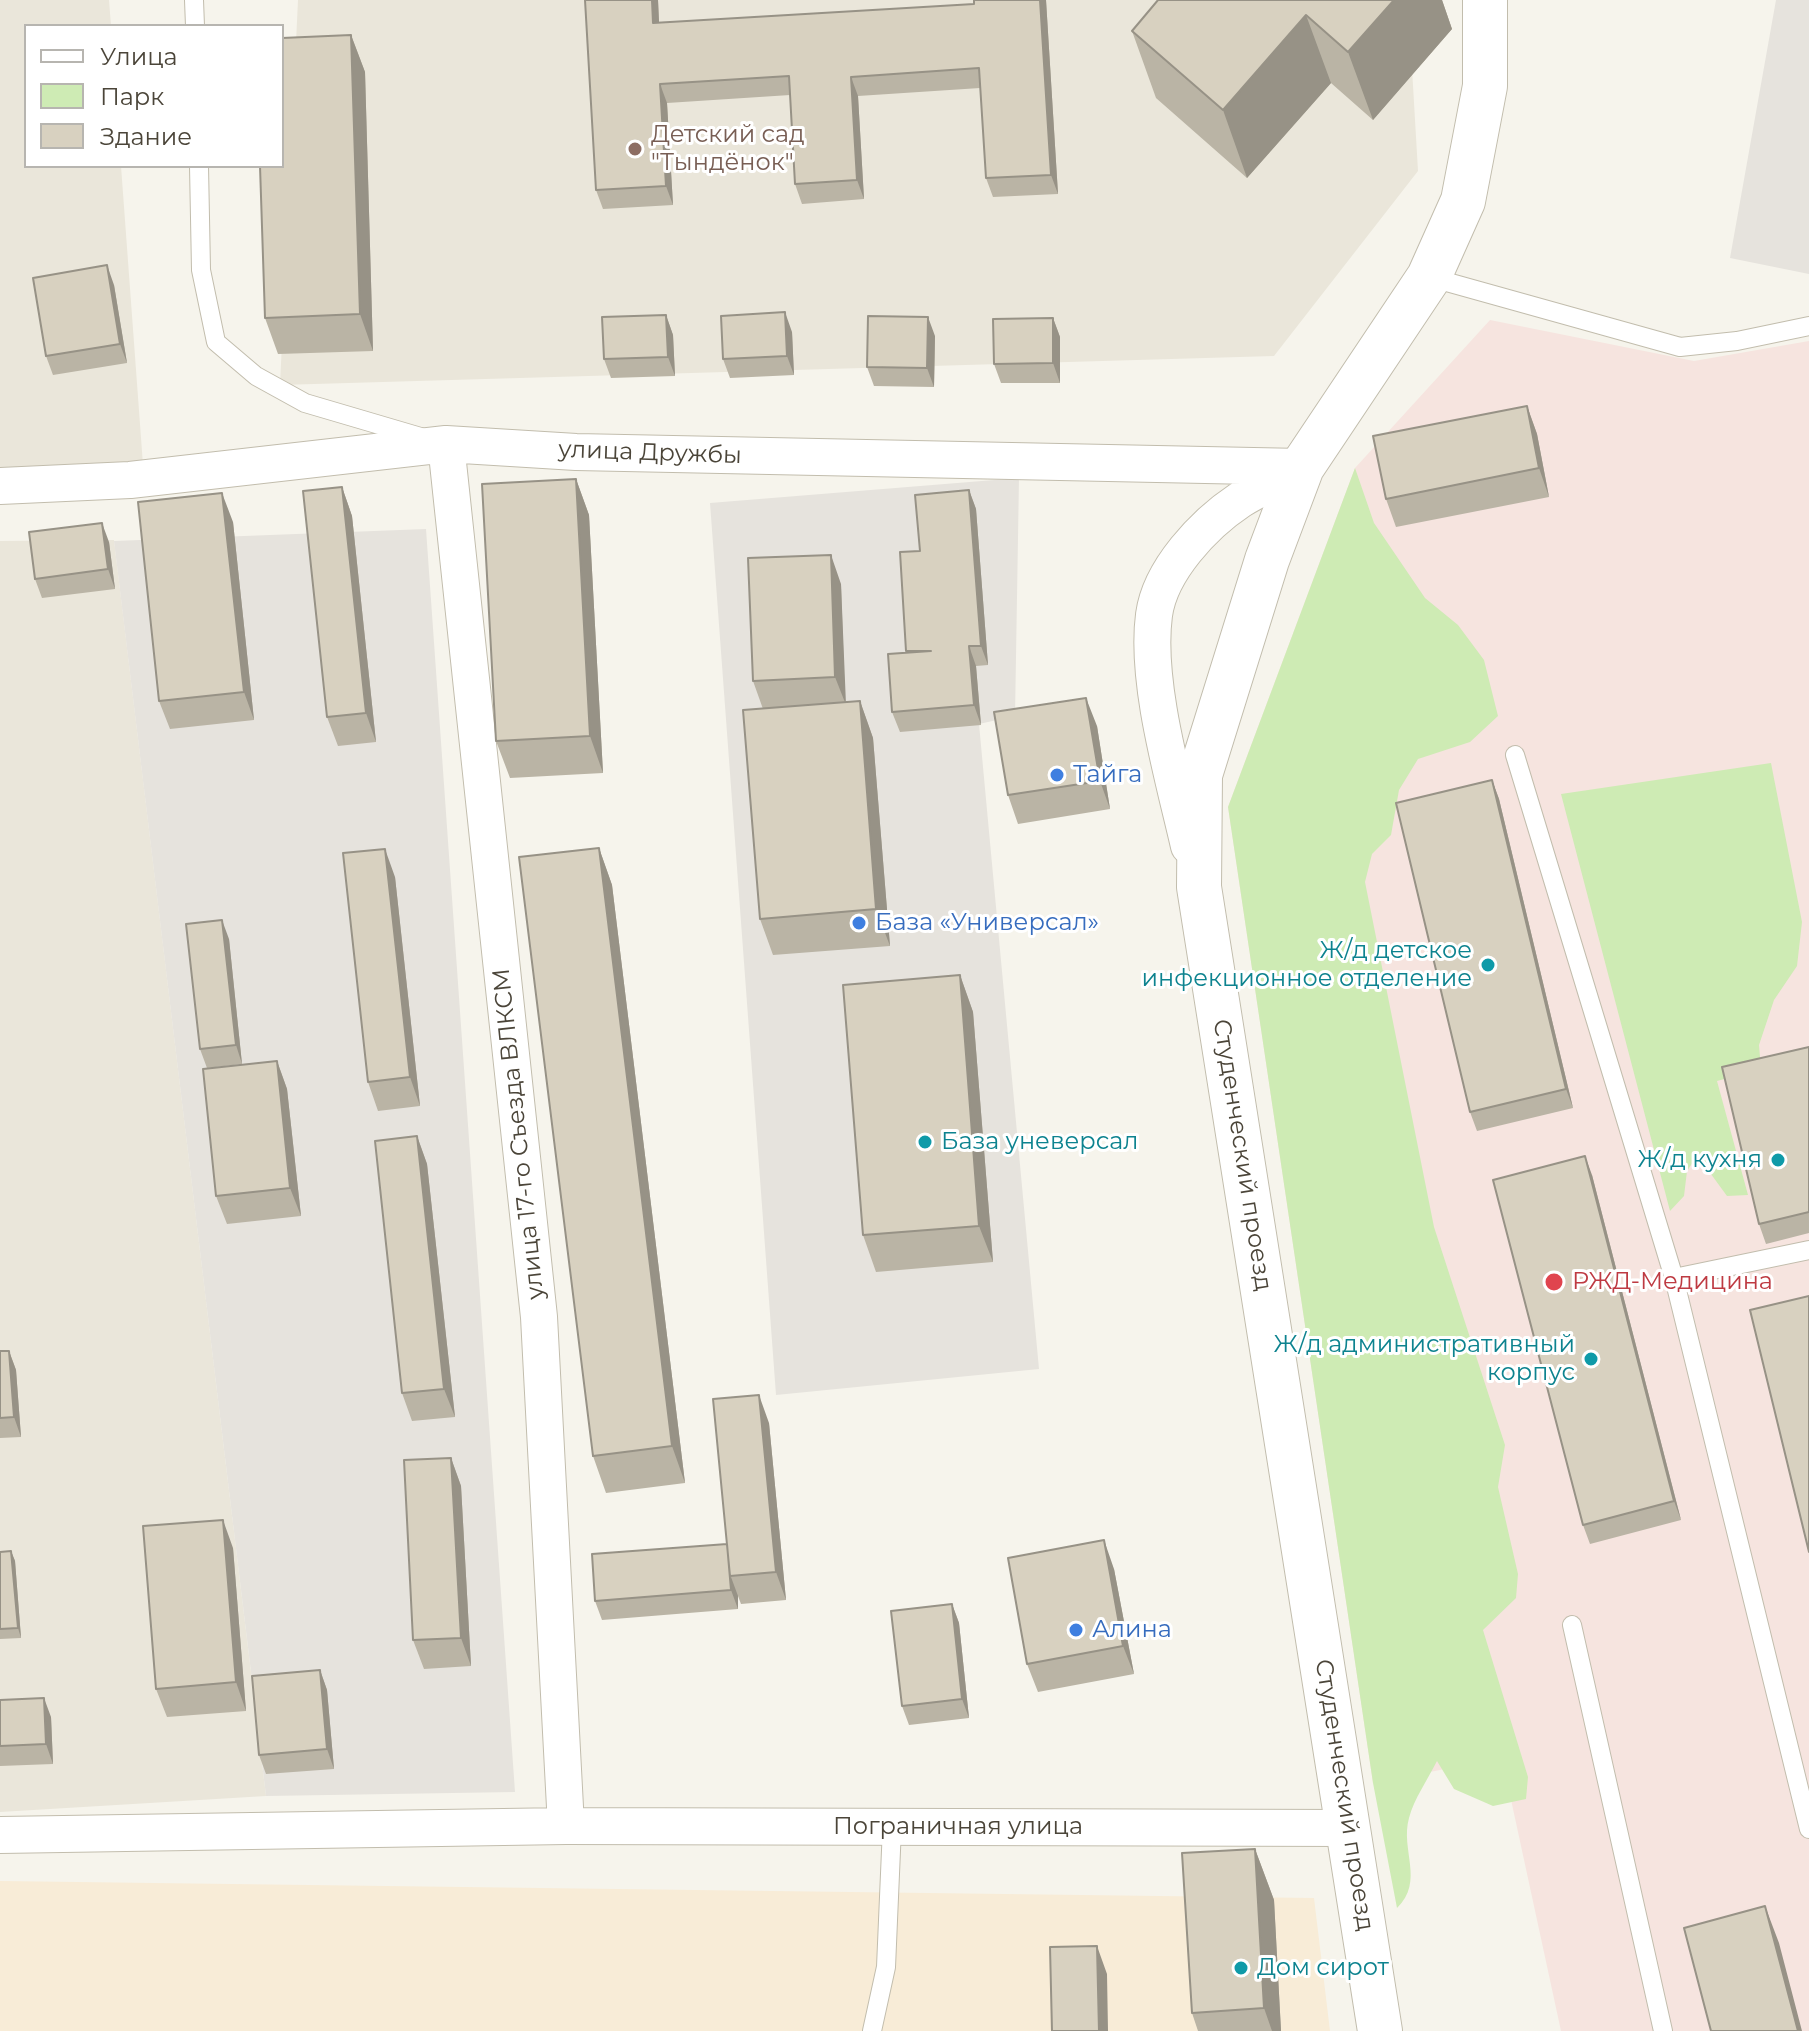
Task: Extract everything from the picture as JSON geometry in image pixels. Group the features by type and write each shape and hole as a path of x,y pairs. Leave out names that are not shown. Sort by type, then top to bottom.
{"street":[{"name":"Студенческий проезд","path":"1380,2031 1199,887 1200,775 1267,560 1302,467 1429,277 1463,201 1476,146 1485,86 1485,0"},
{"name":"улица Дружбы","path":"0,486 130,480 446,444 576,452 1302,467"},
{"name":"улица 17-го Съезда ВЛКСМ","path":"446,444 539,1317 566,1826"},
{"path":"1199,887 1163,736 1156,675 1154,614 1171,570 1194,541 1239,501 1302,467"},
{"name":"Пограничная улица","path":"0,1835 566,1826 1350,1828"}],"lane":[{"path":"194,0 195,24"},
{"path":"199,168 201,270 216,342 256,376 305,403 446,444"},
{"path":"1429,277 1680,347 1737,341 1809,326"},
{"path":"1515,755 1674,1278 1809,1829"},
{"path":"1674,1278 1809,1250"},
{"path":"1572,1625 1663,2031"},
{"path":"872,2031 886,1967 892,1827"}],"shaded area":[{"path":"0,0 109,0 111,24 24,24 24,168 121,168 143,465 0,479"},
{"path":"298,0 1408,0 1418,171 1274,356 280,385"},
{"path":"1776,0 1809,0 1809,274 1730,258"},
{"name":"РЖД-Медицина","path":"1490,320 1694,361 1809,341 1809,2031 1561,2031 1502,1758 1373,1783 1228,807 1355,468"},
{"path":"1019,478 1015,716 979,724 1039,1369 776,1395 710,503"},
{"path":"426,529 515,1792 266,1796 114,541"},
{"path":"114,540 266,1796 0,1812 0,541"},
{"path":"0,1881 1314,1898 1330,2031 0,2031"}],"green space":[{"path":"1355,468 1374,523 1425,598 1458,625 1484,660 1498,716 1470,742 1418,759 1399,790 1391,835 1372,854 1365,882 1434,1227 1505,1445 1498,1487 1518,1574 1516,1598 1483,1630 1528,1777 1526,1799 1493,1806 1454,1789 1437,1761 1409,1818 1407,1842 1411,1876 1405,1898 1397,1908 1373,1783 1228,807"},
{"path":"1771,763 1802,922 1797,966 1774,1000 1759,1045 1761,1069 1717,1081 1748,1195 1727,1196 1708,1170 1693,1162 1687,1171 1684,1196 1670,1211 1561,794"}],"building":[{"name":"Детский сад \"Тындёнок\"","path":"585,0 652,0 653,23 974,4 974,0 1040,0 1051,175 986,178 979,68 851,77 857,180 795,184 789,76 660,84 666,186 596,190"},
{"path":"1158,0 1394,0 1348,52 1306,15 1223,110 1132,31"},
{"path":"351,35 360,314 265,318 260,168 284,168 284,38"},
{"path":"107,265 120,344 46,356 33,278"},
{"path":"785,312 787,356 723,359 721,316"},
{"path":"666,315 668,357 604,359 602,317"},
{"path":"868,316 928,317 927,368 867,367"},
{"path":"1053,318 1053,363 994,364 993,319"},
{"path":"1527,406 1539,468 1386,499 1373,436"},
{"path":"576,479 590,736 496,741 482,484"},
{"path":"342,487 366,713 327,717 303,491"},
{"path":"969,490 981,646 969,646 974,705 892,712 888,654 931,651 906,651 900,552 920,551 915,495"},
{"path":"222,493 244,692 159,701 138,502"},
{"path":"102,523 108,569 35,579 29,532"},
{"path":"831,555 835,677 753,681 748,558"},
{"name":"Тайга","path":"1086,698 1100,781 1008,795 994,712"},
{"path":"860,701 876,909 760,919 743,710"},
{"name":"Ж/д детское инфекционное отделение","path":"1492,780 1566,1089 1470,1112 1396,803"},
{"path":"599,848 672,1446 593,1456 519,857"},
{"path":"385,849 410,1077 368,1082 343,853"},
{"path":"222,920 236,1045 200,1049 186,924"},
{"name":"База уневерсал","path":"960,975 979,1226 863,1235 843,985"},
{"name":"Ж/д кухня","path":"1809,1047 1809,1212 1759,1224 1722,1067"},
{"path":"277,1061 290,1188 216,1196 203,1069"},
{"path":"417,1136 444,1389 402,1393 375,1141"},
{"name":"Ж/д административный корпус","path":"1585,1156 1674,1501 1583,1525 1493,1180"},
{"path":"1809,1296 1809,1552 1750,1310"},
{"path":"0,1351 9,1351 14,1417 0,1418"},
{"path":"759,1395 776,1572 730,1576 713,1399"},
{"path":"451,1458 461,1638 413,1640 404,1460"},
{"path":"223,1520 236,1682 156,1689 143,1526"},
{"name":"Алина","path":"1104,1540 1123,1646 1027,1664 1008,1558"},
{"path":"727,1544 731,1590 595,1601 592,1554"},
{"path":"11,1551 18,1628 0,1629 0,1552"},
{"path":"952,1604 962,1699 902,1706 891,1611"},
{"path":"320,1670 327,1749 259,1755 252,1676"},
{"path":"44,1698 46,1744 0,1746 0,1700"},
{"path":"1255,1849 1264,2008 1192,2013 1182,1853"},
{"path":"1765,1906 1798,2031 1711,2031 1684,1928"},
{"path":"1097,1946 1099,2031 1052,2031 1050,1947"}],"place":[{"name":"Детский сад \"Тындёнок\"","path":"635,149"},
{"name":"Тайга","path":"1057,775"},
{"name":"База «Универсал»","path":"859,923"},
{"name":"Ж/д детское инфекционное отделение","path":"1488,965"},
{"name":"База уневерсал","path":"925,1142"},
{"name":"Ж/д кухня","path":"1778,1160"},
{"name":"РЖД-Медицина","path":"1554,1282"},
{"name":"Ж/д административный корпус","path":"1591,1359"},
{"name":"Алина","path":"1076,1630"},
{"name":"Дом сирот","path":"1241,1968"}]}
